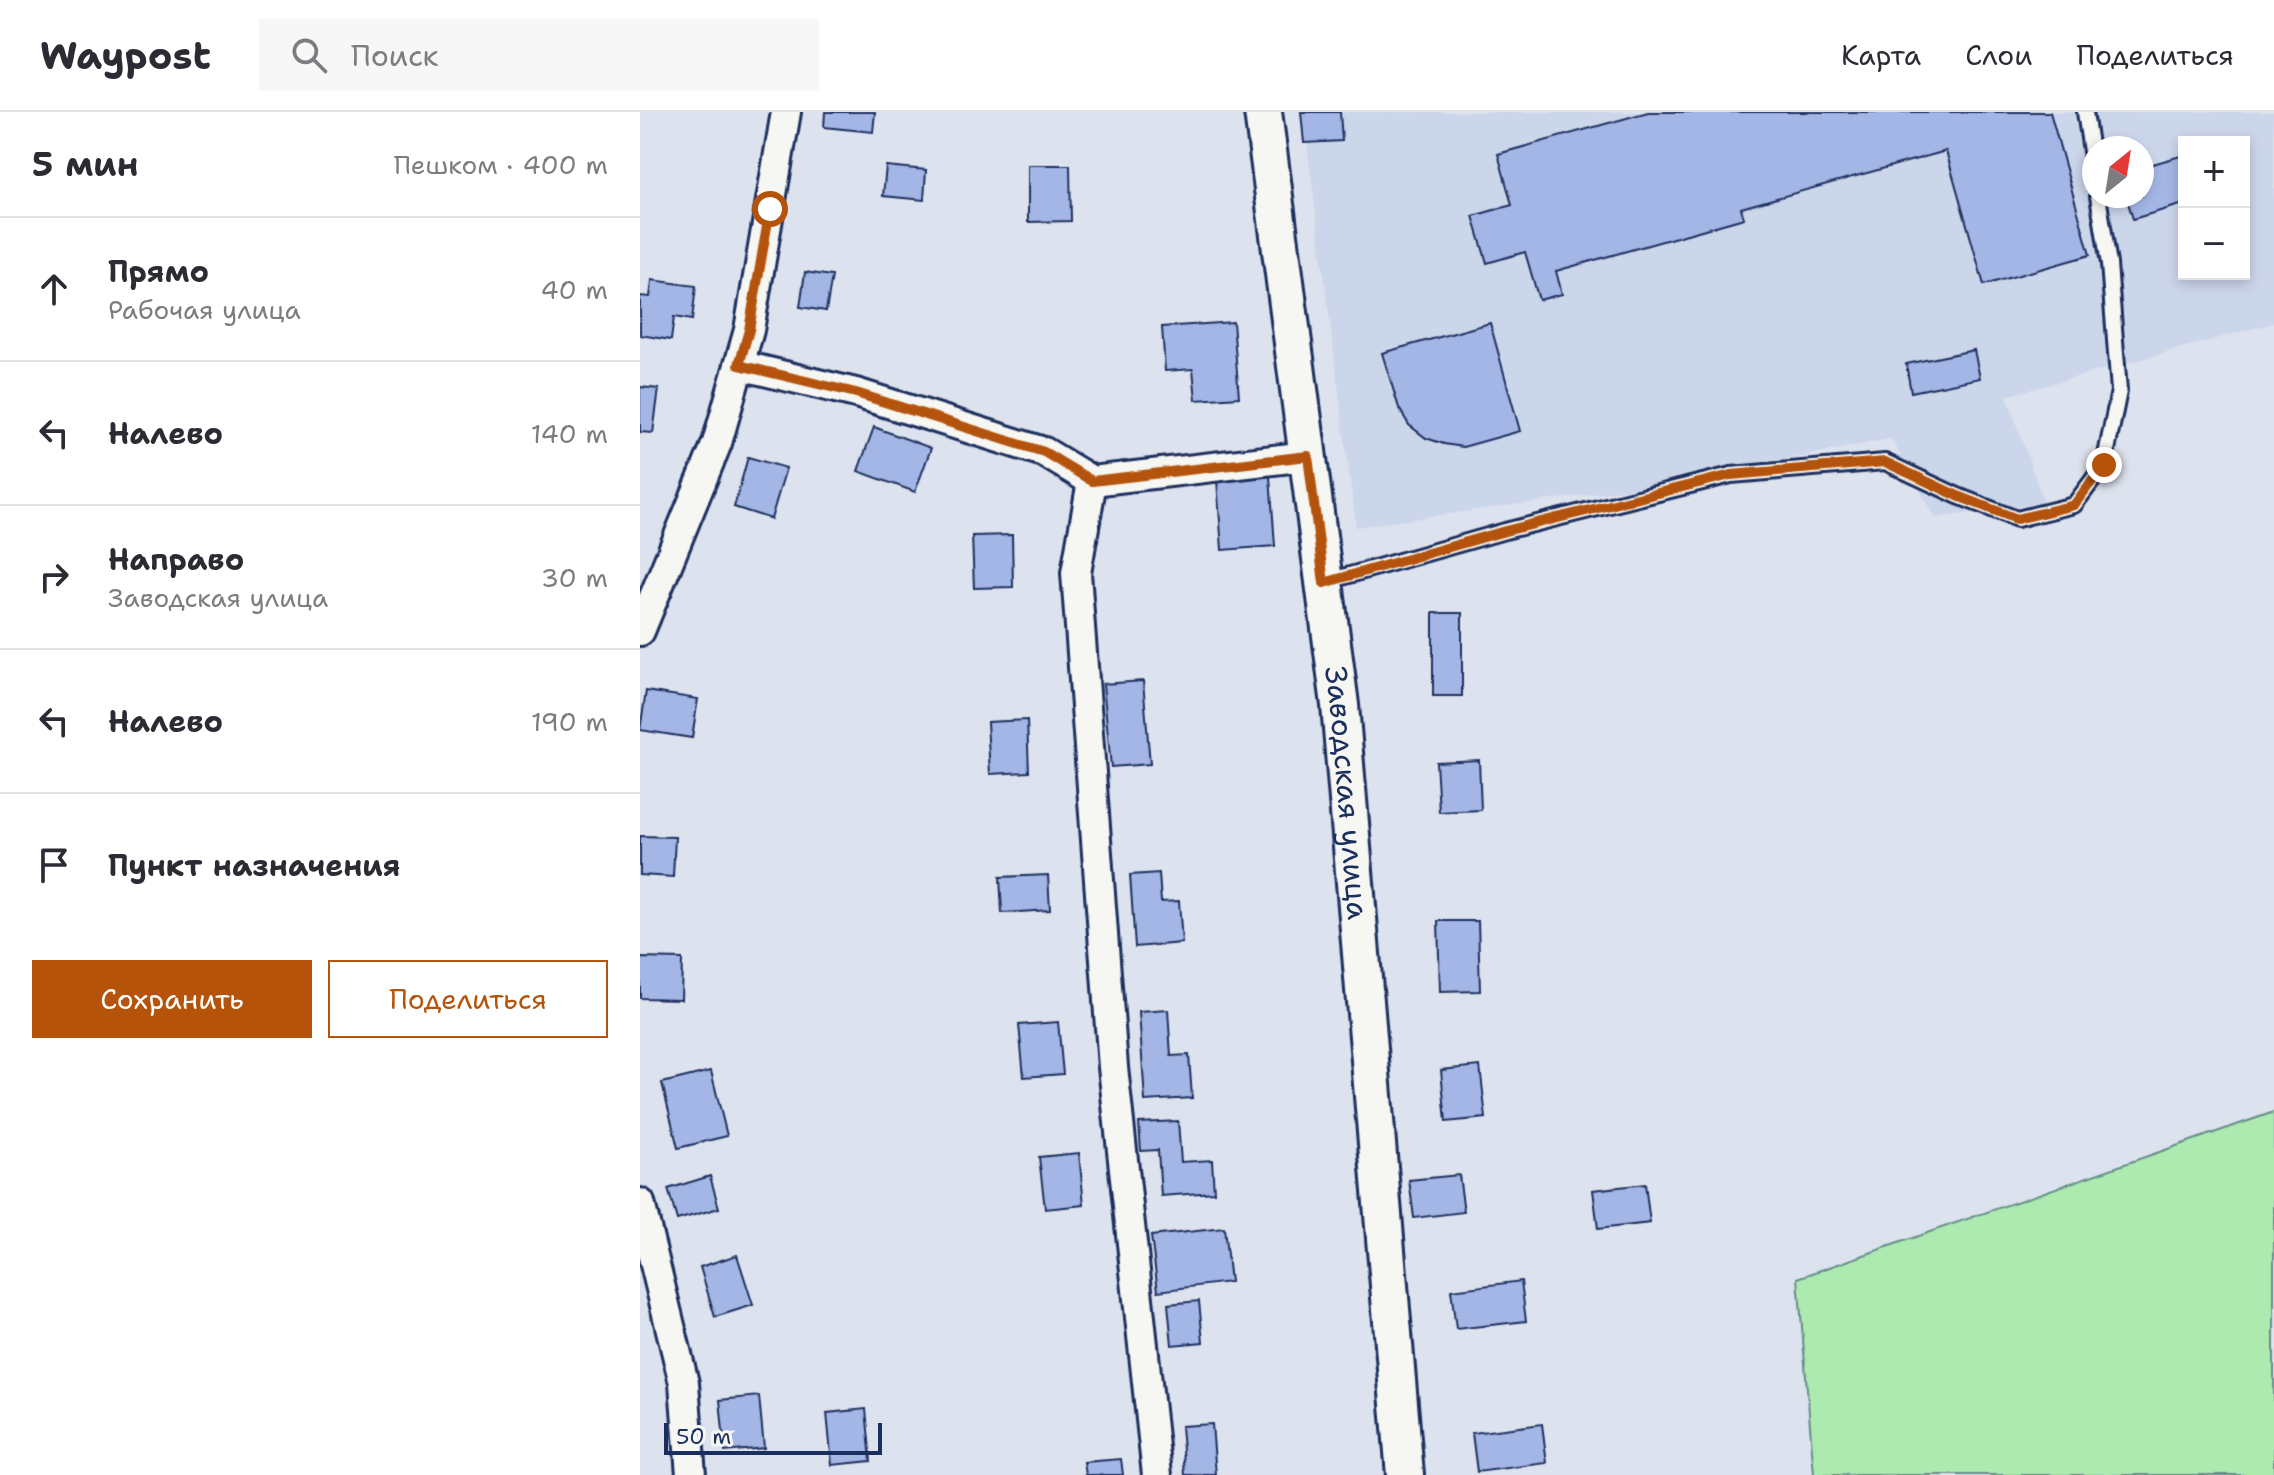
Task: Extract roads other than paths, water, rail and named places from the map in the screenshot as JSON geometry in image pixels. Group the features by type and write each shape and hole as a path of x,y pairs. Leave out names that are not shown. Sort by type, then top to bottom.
{"street":[{"path":"640,631 717,443 749,330 786,112"},
{"name":"Заводская улица","path":"1263,112 1340,705 1405,1475"},
{"path":"739,365 856,393 1044,452 1092,481 1308,456"},
{"path":"1092,481 1076,573 1113,1067 1157,1475"},
{"path":"640,1203 684,1383 691,1475"}],"lane":[{"path":"2085,112 2089,136"},
{"path":"1324,583 1505,531 1731,475 1885,462 2017,519 2074,505 2104,465 2119,391 2109,264 2100,208"}]}
